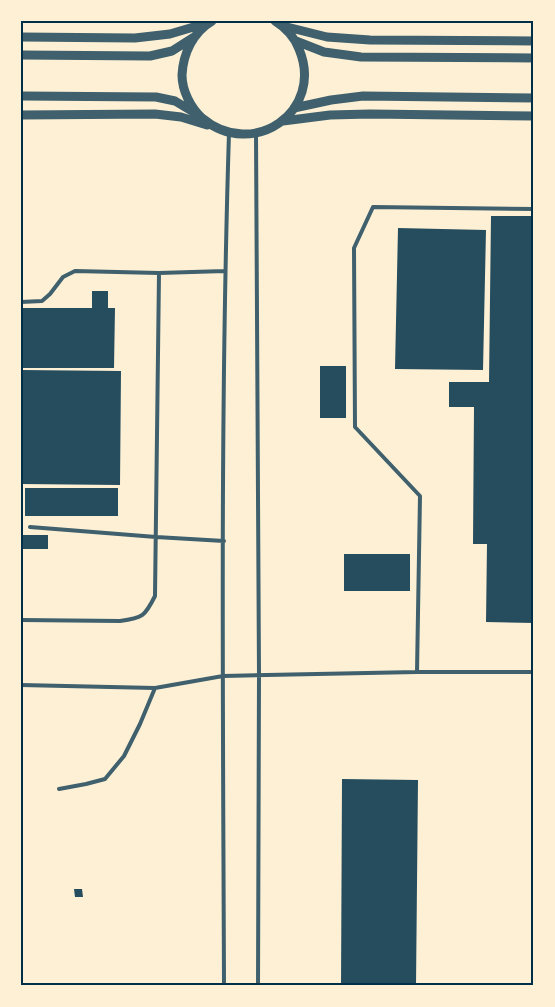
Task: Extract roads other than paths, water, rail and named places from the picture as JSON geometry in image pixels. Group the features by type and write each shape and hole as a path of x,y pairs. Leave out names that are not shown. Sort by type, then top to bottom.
{"street":[{"path":"21,56 150,56 172,50 194,37 211,22"},
{"path":"21,37 135,38 170,34 211,22"},
{"path":"279,24 326,37 534,41"},
{"path":"21,114 155,114 181,117 229,133 242,135 256,134 270,129 283,121 294,108 302,94 305,77 304,60 296,41 279,24"},
{"path":"194,37 185,56 182,77 186,97 197,113 211,126"},
{"path":"296,41 324,52 361,56 534,58"},
{"path":"21,96 156,97 175,101 197,113"},
{"path":"294,108 331,100 363,96 534,98"},
{"path":"283,121 330,115 370,114 534,116"}],"lane":[{"path":"224,986 225,271 229,133"},
{"path":"256,134 259,676 258,986"},
{"path":"416,672 420,496 355,427 354,248 373,207 534,209"},
{"path":"21,302 42,301 63,277 76,271 159,273 225,271"},
{"path":"21,620 120,621 133,619 146,613 155,596 159,273"},
{"path":"30,527 156,537 224,540"},
{"path":"21,685 155,688 223,676 416,672 534,672"},
{"path":"59,789 105,778 124,756 155,688"}]}
